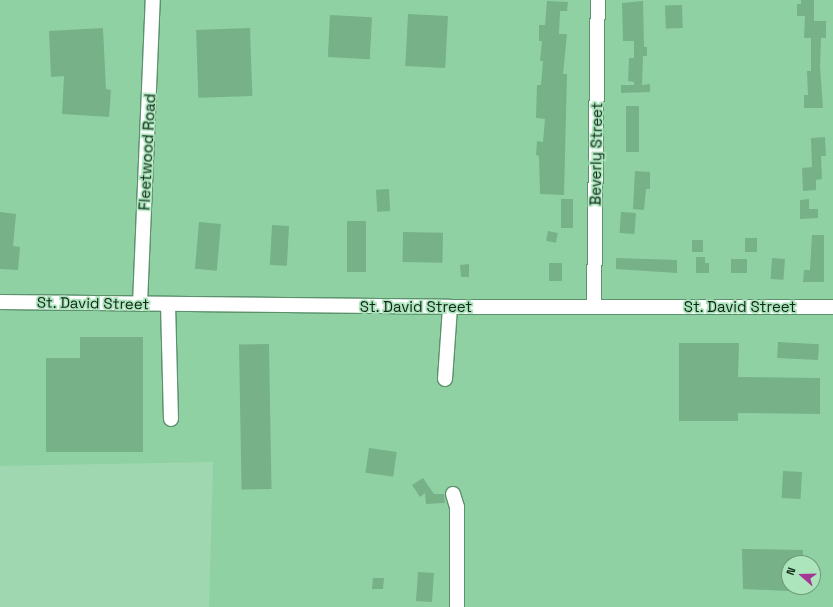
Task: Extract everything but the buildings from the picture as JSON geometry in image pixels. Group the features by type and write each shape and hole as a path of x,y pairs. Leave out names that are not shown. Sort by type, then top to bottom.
{"street":[{"name":"Fleetwood Road","path":"140,304 153,0"},
{"name":"Beverly Street","path":"594,307 598,0"},
{"name":"St. David Street","path":"0,302 450,307 833,307"},
{"path":"168,304 171,419"},
{"path":"445,379 450,307"},
{"path":"454,494 457,507 457,607"}],"shaded area":[{"path":"0,0 833,0 833,607 209,607 213,462 0,466"}]}
